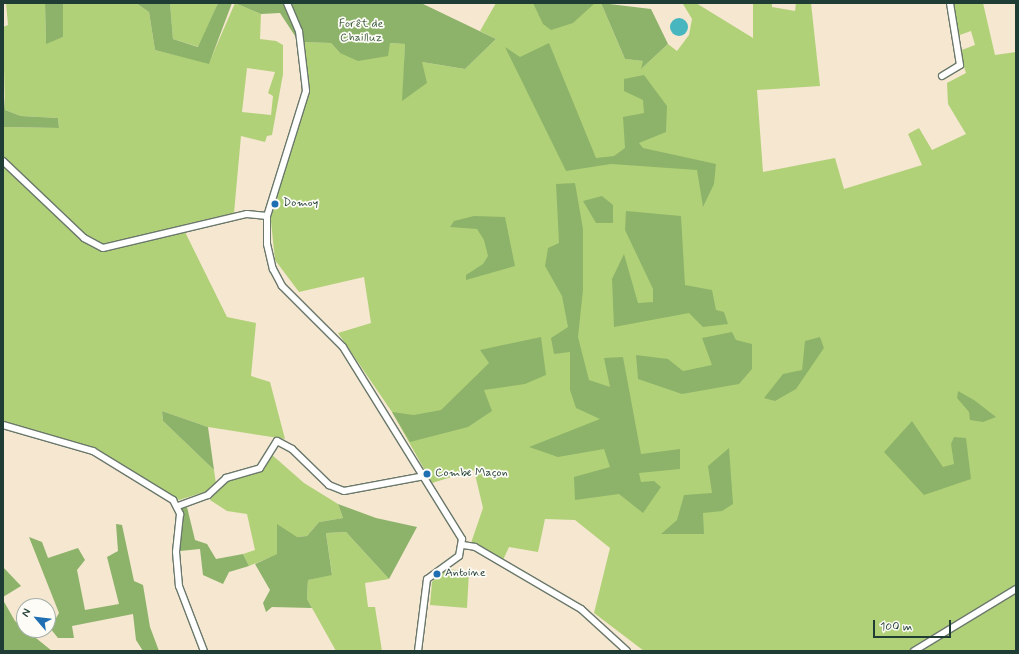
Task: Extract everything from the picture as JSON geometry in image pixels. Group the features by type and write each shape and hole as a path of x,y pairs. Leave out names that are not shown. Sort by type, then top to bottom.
{"street":[{"path":"287,3 299,31 306,92 267,216 266,244 275,274 290,296 343,347 425,476 464,545"},
{"path":"942,76 960,65 950,3"},
{"path":"3,161 84,238 103,248 247,214 267,216"},
{"path":"3,425 93,451 163,492 178,506 179,586 204,651"},
{"path":"178,506 208,495 226,478 260,468 277,442 292,450 329,485 344,491 425,476"},
{"path":"418,651 427,579 459,556 464,545"},
{"path":"464,545 475,547 581,609 627,651"},
{"path":"914,651 1016,589"}],"green space":[{"path":"6,3 45,3 46,43 63,37 63,3 136,3 149,12 155,50 209,63 235,3 261,14 260,39 276,41 283,45 283,74 272,135 267,136 265,142 241,136 234,213 186,224 186,234 227,317 256,323 251,376 270,382 285,439 208,427 162,411 163,421 214,470 216,484 211,490 179,500 91,447 3,422 3,127 59,128 58,118 21,116 5,110 3,27 8,25","holes":["247,68 275,72 268,93 273,96 271,115 242,112"]},
{"path":"45,3 63,3 63,37 46,44"},
{"path":"136,3 170,3 173,39 198,47 218,3 232,3 209,64 155,50 149,12"},
{"path":"170,3 218,3 199,47 173,39"},
{"name":"Forêt de Chailluz","path":"235,3 421,3 496,39 465,69 422,62 427,83 402,101 405,44 390,43 388,56 358,61 340,53 331,43 299,42 280,13 261,14"},
{"path":"496,3 601,3 625,59 644,61 642,68 668,44 677,51 689,35 692,19 683,4 696,3 753,38 753,3 772,3 772,7 795,11 796,3 811,3 820,86 757,90 763,172 835,158 844,189 922,165 908,134 919,128 932,150 966,134 948,104 947,83 966,73 959,51 975,45 971,31 957,36 952,3 983,3 995,55 1016,52 1016,651 644,651 594,613 610,548 575,520 545,519 538,552 509,547 503,560 471,543 483,508 474,470 432,483 392,412 338,333 371,323 364,277 299,292 275,260 270,212 302,98 299,42 331,43 340,53 390,43 405,44 403,100 422,62 465,69 496,39 480,31"},
{"path":"533,3 595,3 573,23 551,30 543,24"},
{"path":"601,3 651,9 668,44 641,69 643,61 625,59"},
{"path":"549,43 596,158 614,156 625,148 623,117 644,113 643,100 624,91 624,79 644,75 667,106 666,132 639,143 643,148 716,164 714,184 703,207 697,170 611,164 566,171 505,47 520,57"},
{"path":"3,83 5,110 21,116 58,118 59,128 3,127"},
{"path":"575,183 583,229 583,290 578,337 589,380 610,387 604,358 623,357 641,454 680,449 680,469 639,473 641,482 654,481 661,487 643,513 619,494 575,500 574,477 610,467 604,449 558,457 529,447 600,419 576,408 570,390 570,352 554,354 551,338 568,327 562,296 545,266 548,248 559,243 556,184"},
{"path":"602,196 613,205 613,223 596,223 583,201"},
{"path":"626,211 681,216 685,285 712,290 716,310 724,312 728,324 703,327 689,313 614,327 612,279 624,254 638,303 653,302 653,289 625,230"},
{"path":"474,216 505,217 515,266 466,280 466,275 483,264 488,256 484,240 477,229 450,227 454,221"},
{"path":"732,332 736,340 752,344 752,369 739,384 682,394 638,379 636,355 668,359 683,371 712,365 702,338"},
{"path":"541,337 546,375 525,384 484,390 492,411 468,427 410,442 392,412 414,415 441,410 489,363 480,350"},
{"path":"820,337 824,348 796,389 775,401 764,398 783,374 802,370 805,341"},
{"path":"958,391 974,400 996,417 983,422 970,420 969,412 957,398"},
{"path":"162,411 208,427 214,470 163,421"},
{"path":"912,421 943,467 954,464 951,444 954,437 966,438 971,479 924,495 884,452"},
{"path":"729,448 733,504 722,511 703,513 704,534 661,534 677,520 684,495 712,493 708,466"},
{"path":"271,454 304,483 338,504 343,518 319,522 307,536 297,537 278,554 249,566 243,554 255,550 247,514 227,511 210,500 226,480 263,469"},
{"path":"338,504 376,518 417,527 389,579 346,532 326,533 332,575 308,580 307,599 312,608 272,607 266,612 263,603 270,590 255,564 277,554 277,524 297,537 307,536 319,522 343,518"},
{"path":"187,507 195,540 207,544 216,559 243,554 249,566 229,572 223,584 203,575 200,549 180,551 181,509"},
{"path":"116,524 122,525 134,581 143,585 150,627 159,651 143,651 136,640 133,614 72,626 74,638 58,638 56,636 56,618 59,613 56,605 56,598 53,598 29,537 42,542 48,558 78,548 85,560 77,570 85,610 119,604 107,557 118,551"},
{"path":"346,532 389,579 365,583 368,607 375,607 382,651 336,651 307,599 308,580 332,574 326,533"},
{"path":"3,567 21,586 3,597"},
{"path":"445,569 469,571 467,608 430,605 432,582"},
{"path":"3,600 16,622 16,638 36,638 52,651 3,651"}],"water":[{"path":"679,18 685,21 688,27 685,33 679,36 673,33 670,27 673,21"}],"place":[{"name":"Domoy","path":"275,204"},
{"name":"Combe Maçon","path":"427,474"},
{"name":"Antoine","path":"437,574"}]}
